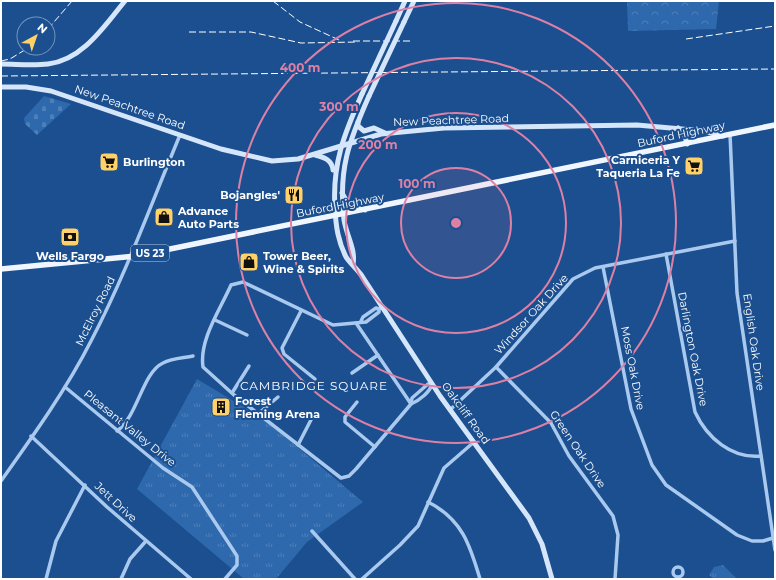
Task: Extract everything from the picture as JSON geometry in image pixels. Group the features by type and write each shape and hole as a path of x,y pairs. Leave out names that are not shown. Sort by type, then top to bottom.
{"main road":[{"name":"Buford Highway","path":"1,269 131,256 343,215 775,125"},
{"path":"764,127 775,129"}],"street":[{"path":"1,64 49,64 64,60 84,48 125,1"},
{"name":"Oakcliff Road","path":"405,1 344,134 340,147 334,177 336,232 347,258 353,264 380,308 432,384 529,518 542,544 552,579"},
{"name":"Oakcliff Road","path":"353,264 355,257 346,232 343,215 341,179 350,144 358,121 414,1"},
{"name":"New Peachtree Road","path":"1,87 26,87 51,91 234,153 272,161 298,159 386,133 444,128 637,125 704,131 723,136"},
{"path":"358,121 361,130 374,128 386,133"},
{"path":"678,128 685,136 687,144"},
{"name":"English Oak Drive","path":"730,134 741,324 775,550"},
{"name":"McElroy Road","path":"1,481 65,387 91,341 131,256 180,135"},
{"path":"314,155 323,156 329,160 333,165 334,177"},
{"path":"341,192 347,202 366,210"},
{"name":"Windsor Oak Drive","path":"451,409 496,367 566,286 585,272 666,254 735,241"},
{"name":"Darlington Oak Drive","path":"666,254 695,412 701,424 720,443 742,456 761,456"},
{"name":"Moss Oak Drive","path":"604,267 631,409 652,465 666,485 737,535 752,541 763,541 773,538"},
{"path":"380,308 376,308 363,317 361,321 356,323 333,325 243,282 231,285 206,339 201,359 202,368 341,478 349,476 356,470 411,404 412,398 428,384 432,384"},
{"path":"301,311 282,348 284,354 315,379"},
{"path":"215,320 247,335"},
{"path":"356,323 411,404"},
{"path":"352,373 378,355"},
{"path":"117,431 125,423 133,411 154,371 163,362 193,356"},
{"path":"232,393 248,366"},
{"name":"Green Oak Drive","path":"496,367 551,423 569,456 614,516 618,535 615,579"},
{"name":"Pleasant Valley Drive","path":"65,387 163,468 192,487 238,560 237,565 225,579"},
{"path":"259,413 278,397"},
{"path":"356,402 346,417 345,422 375,447"},
{"path":"298,445 314,414"},
{"name":"Jett Drive","path":"31,436 146,541 191,579"},
{"path":"362,579 400,545 418,526 444,468 460,452 474,442"},
{"path":"46,579 56,541 85,485"},
{"path":"428,502 448,514 464,535 473,554 480,579"},
{"path":"312,531 355,579"},
{"path":"120,579 130,559 146,541"}],"green space":[{"path":"627,1 719,1 716,29 628,31"},
{"path":"44,96 71,104 37,135 25,124 24,118"},
{"path":"197,379 265,420 363,502 307,542 276,579 244,579 137,489"},
{"path":"723,565 737,579 714,579 709,575 714,567"}],"railway":[{"path":"56,20 72,1"},
{"path":"273,1 300,22 339,40"},
{"path":"686,39 775,26"},
{"path":"189,32 251,32 301,43 358,42"},
{"path":"353,41 411,41"},
{"path":"1,61 10,59 16,55"},
{"path":"1,76 775,69"}],"place":[{"name":"Burlington","path":"109,162"},
{"name":"Carniceria Y Taqueria La Fe","path":"694,166"},
{"name":"Bojangles'","path":"294,195"},
{"name":"Advance Auto Parts","path":"164,217"},
{"name":"Wells Fargo","path":"70,237"},
{"name":"Tower Beer, Wine & Spirits","path":"249,262"},
{"name":"Forest Fleming Arena","path":"221,407"}],"district":[{"name":"CAMBRIDGE SQUARE","path":"314,386"}]}
